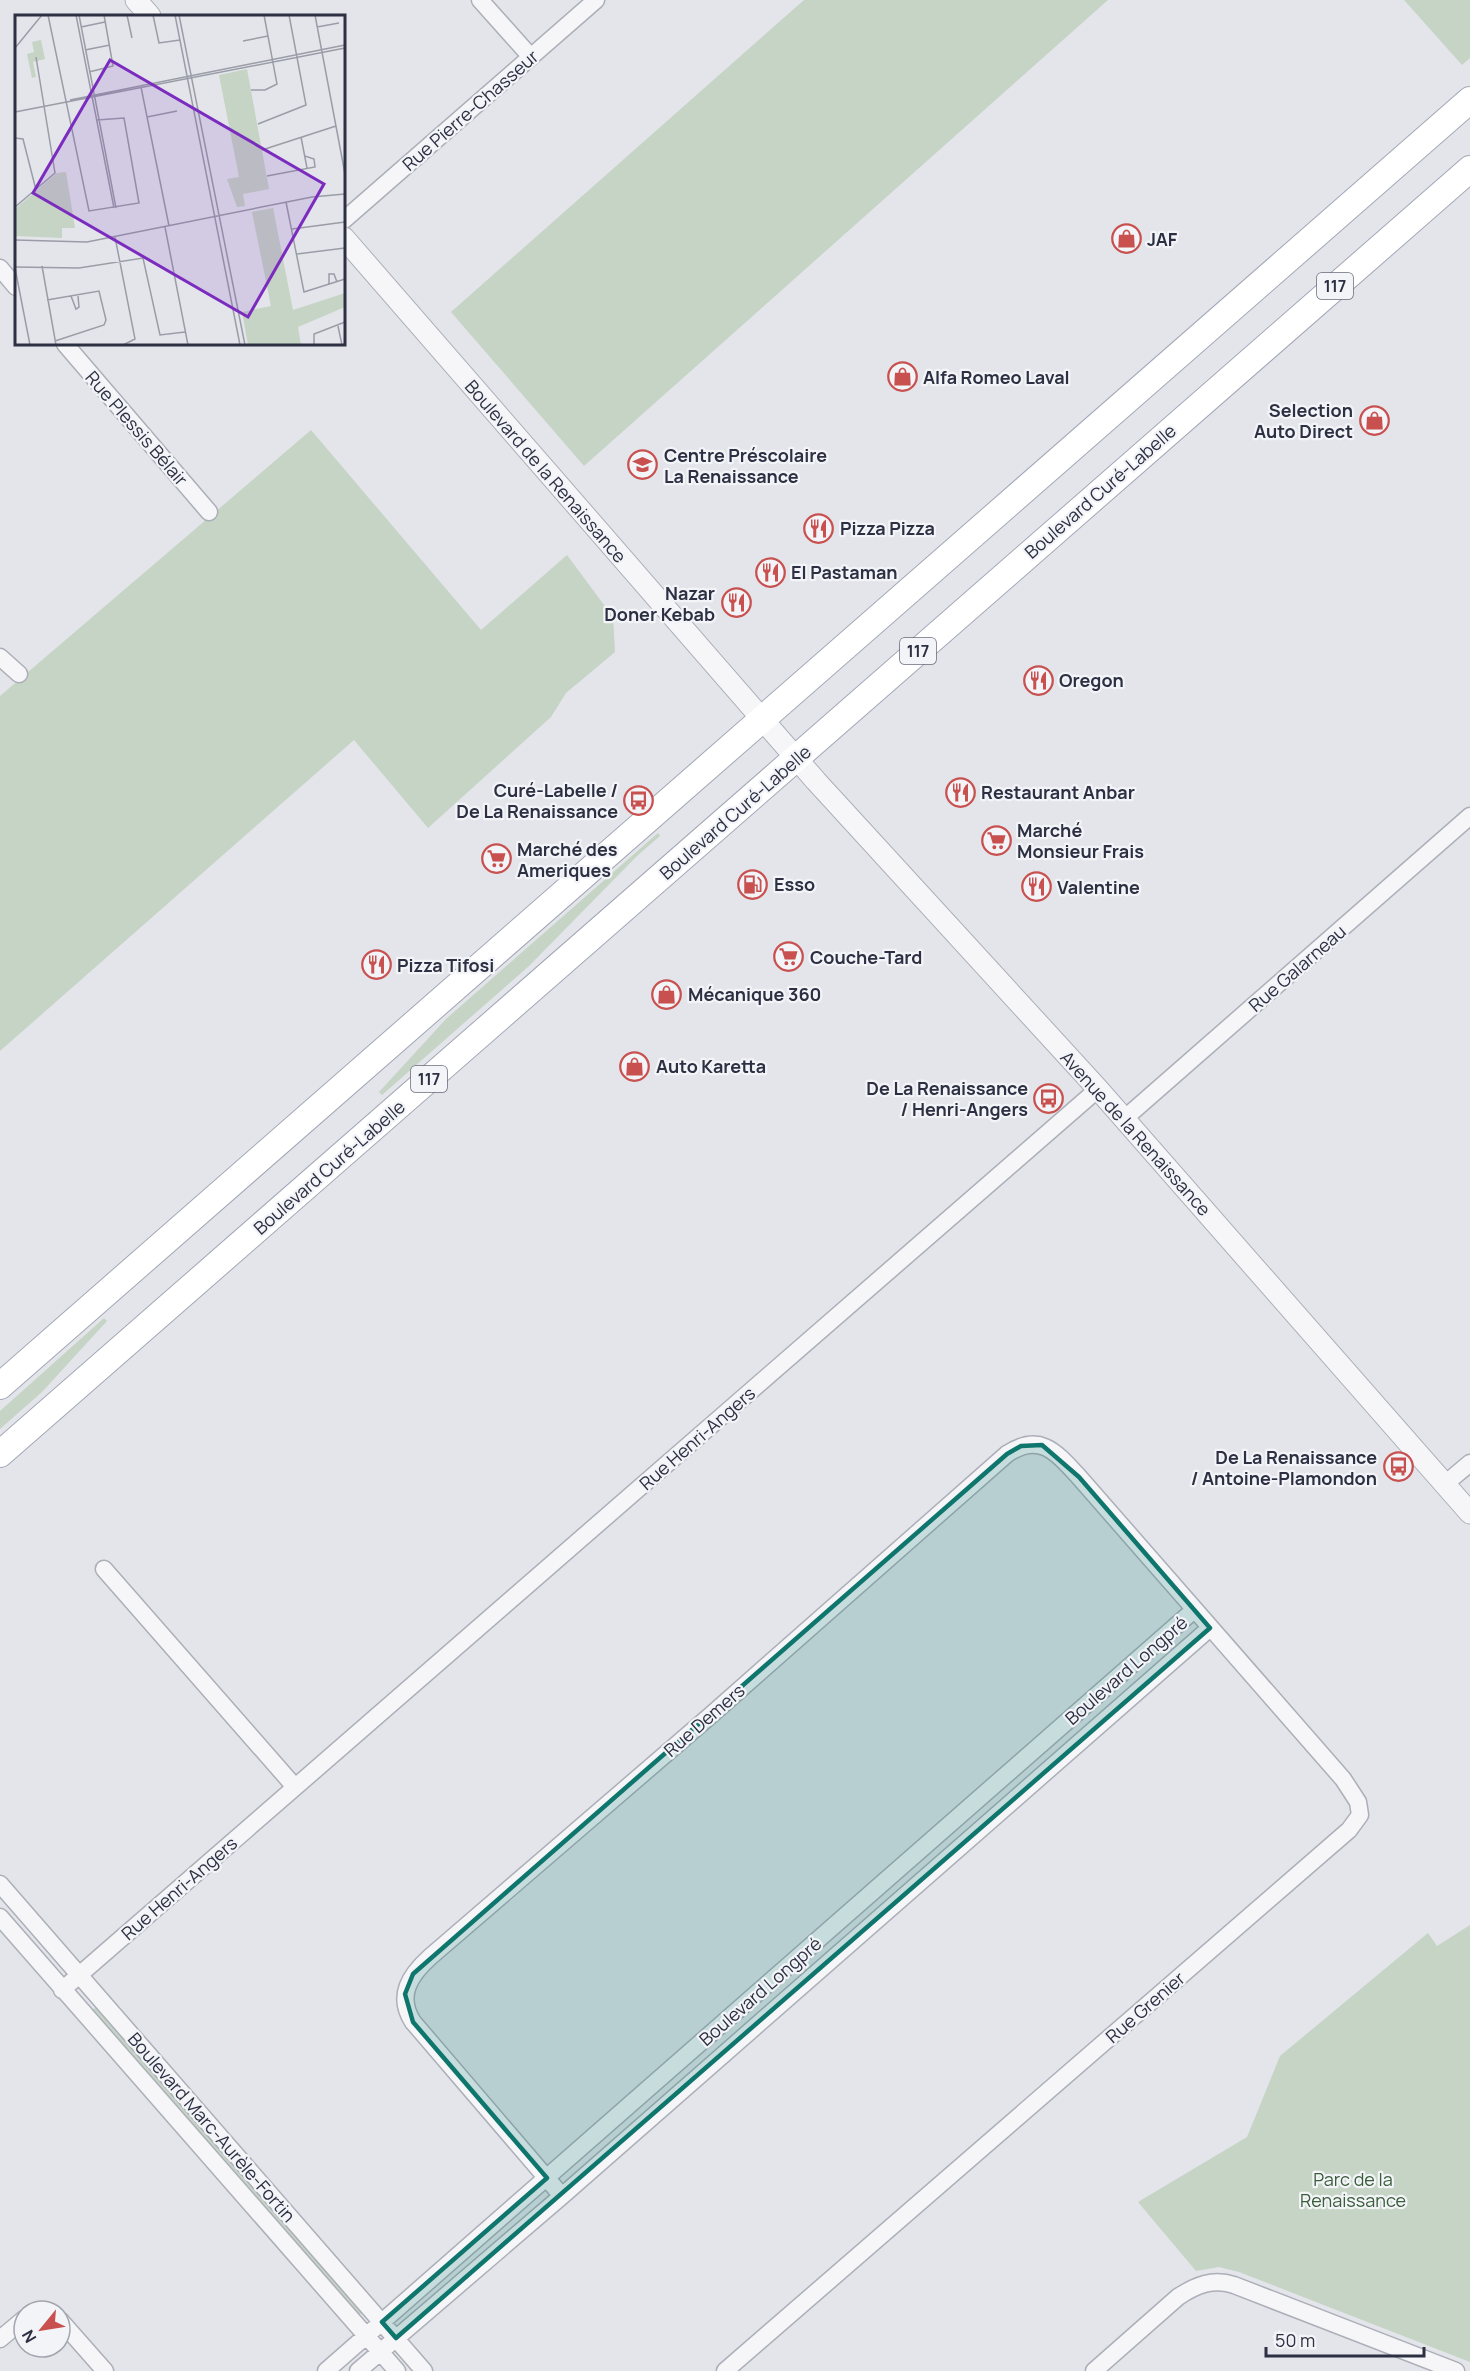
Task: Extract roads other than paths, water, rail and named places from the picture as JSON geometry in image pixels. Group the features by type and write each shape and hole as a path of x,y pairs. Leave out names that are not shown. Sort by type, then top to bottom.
{"main road":[{"path":"0,1386 1470,100"},
{"name":"Boulevard Curé-Labelle","path":"0,1454 1470,169"}],"street":[{"path":"136,0 149,15"},
{"path":"480,0 531,57"},
{"name":"Rue Pierre-Chasseur","path":"345,219 596,0"},
{"name":"Boulevard de la Renaissance","path":"345,239 796,758"},
{"path":"0,268 15,286"},
{"name":"Rue Plessis Bélair","path":"66,345 209,512"},
{"path":"0,657 19,674"},
{"name":"Avenue de la Renaissance","path":"796,758 1098,1089 1470,1513"},
{"name":"Rue Galarneau","path":"1124,1119 1470,816"},
{"name":"Rue Henri-Angers","path":"62,1990 1098,1089"},
{"name":"Rue Demers","path":"562,2196 409,2015 405,2001 406,1987 413,1974 430,1957 711,1715 1007,1454 1021,1446 1042,1446 1061,1458 1194,1610"},
{"path":"1445,1484 1470,1463"},
{"path":"104,1569 295,1786"},
{"name":"Rue Grenier","path":"725,2371 1357,1821 1360,1810 1351,1788 1194,1610"},
{"name":"Boulevard Longpré","path":"326,2371 1194,1610"},
{"name":"Boulevard Longpré","path":"358,2371 562,2196 1210,1628"},
{"name":"Boulevard Marc-Aurèle-Fortin","path":"0,1884 424,2371"},
{"name":"Boulevard Marc-Aurèle-Fortin","path":"0,1917 397,2371"},
{"path":"1094,2371 1178,2297 1193,2288 1214,2282 1234,2285 1429,2366 1456,2371"},
{"path":"0,2339 12,2329"},
{"path":"72,2334 105,2371"}],"place":[{"name":"JAF","path":"1126,239"},
{"name":"Alfa Romeo Laval","path":"902,377"},
{"name":"Selection Auto Direct","path":"1374,420"},
{"name":"Centre Préscolaire La Renaissance","path":"643,465"},
{"name":"Pizza Pizza","path":"819,528"},
{"name":"El Pastaman","path":"770,572"},
{"name":"Nazar Doner Kebab","path":"736,603"},
{"name":"Oregon","path":"1038,680"},
{"name":"Restaurant Anbar","path":"960,792"},
{"name":"Curé-Labelle / De La Renaissance","path":"639,800"},
{"name":"Marché Monsieur Frais","path":"996,840"},
{"name":"Marché des Ameriques","path":"496,859"},
{"name":"Esso","path":"753,884"},
{"name":"Valentine","path":"1036,887"},
{"name":"Couche-Tard","path":"789,957"},
{"name":"Pizza Tifosi","path":"376,965"},
{"name":"Mécanique 360","path":"667,994"},
{"name":"Auto Karetta","path":"635,1066"},
{"name":"De La Renaissance / Henri-Angers","path":"1049,1098"},
{"name":"De La Renaissance / Antoine-Plamondon","path":"1398,1467"}],"park label":[{"name":"Parc de la Renaissance","path":"1353,2189"}]}
